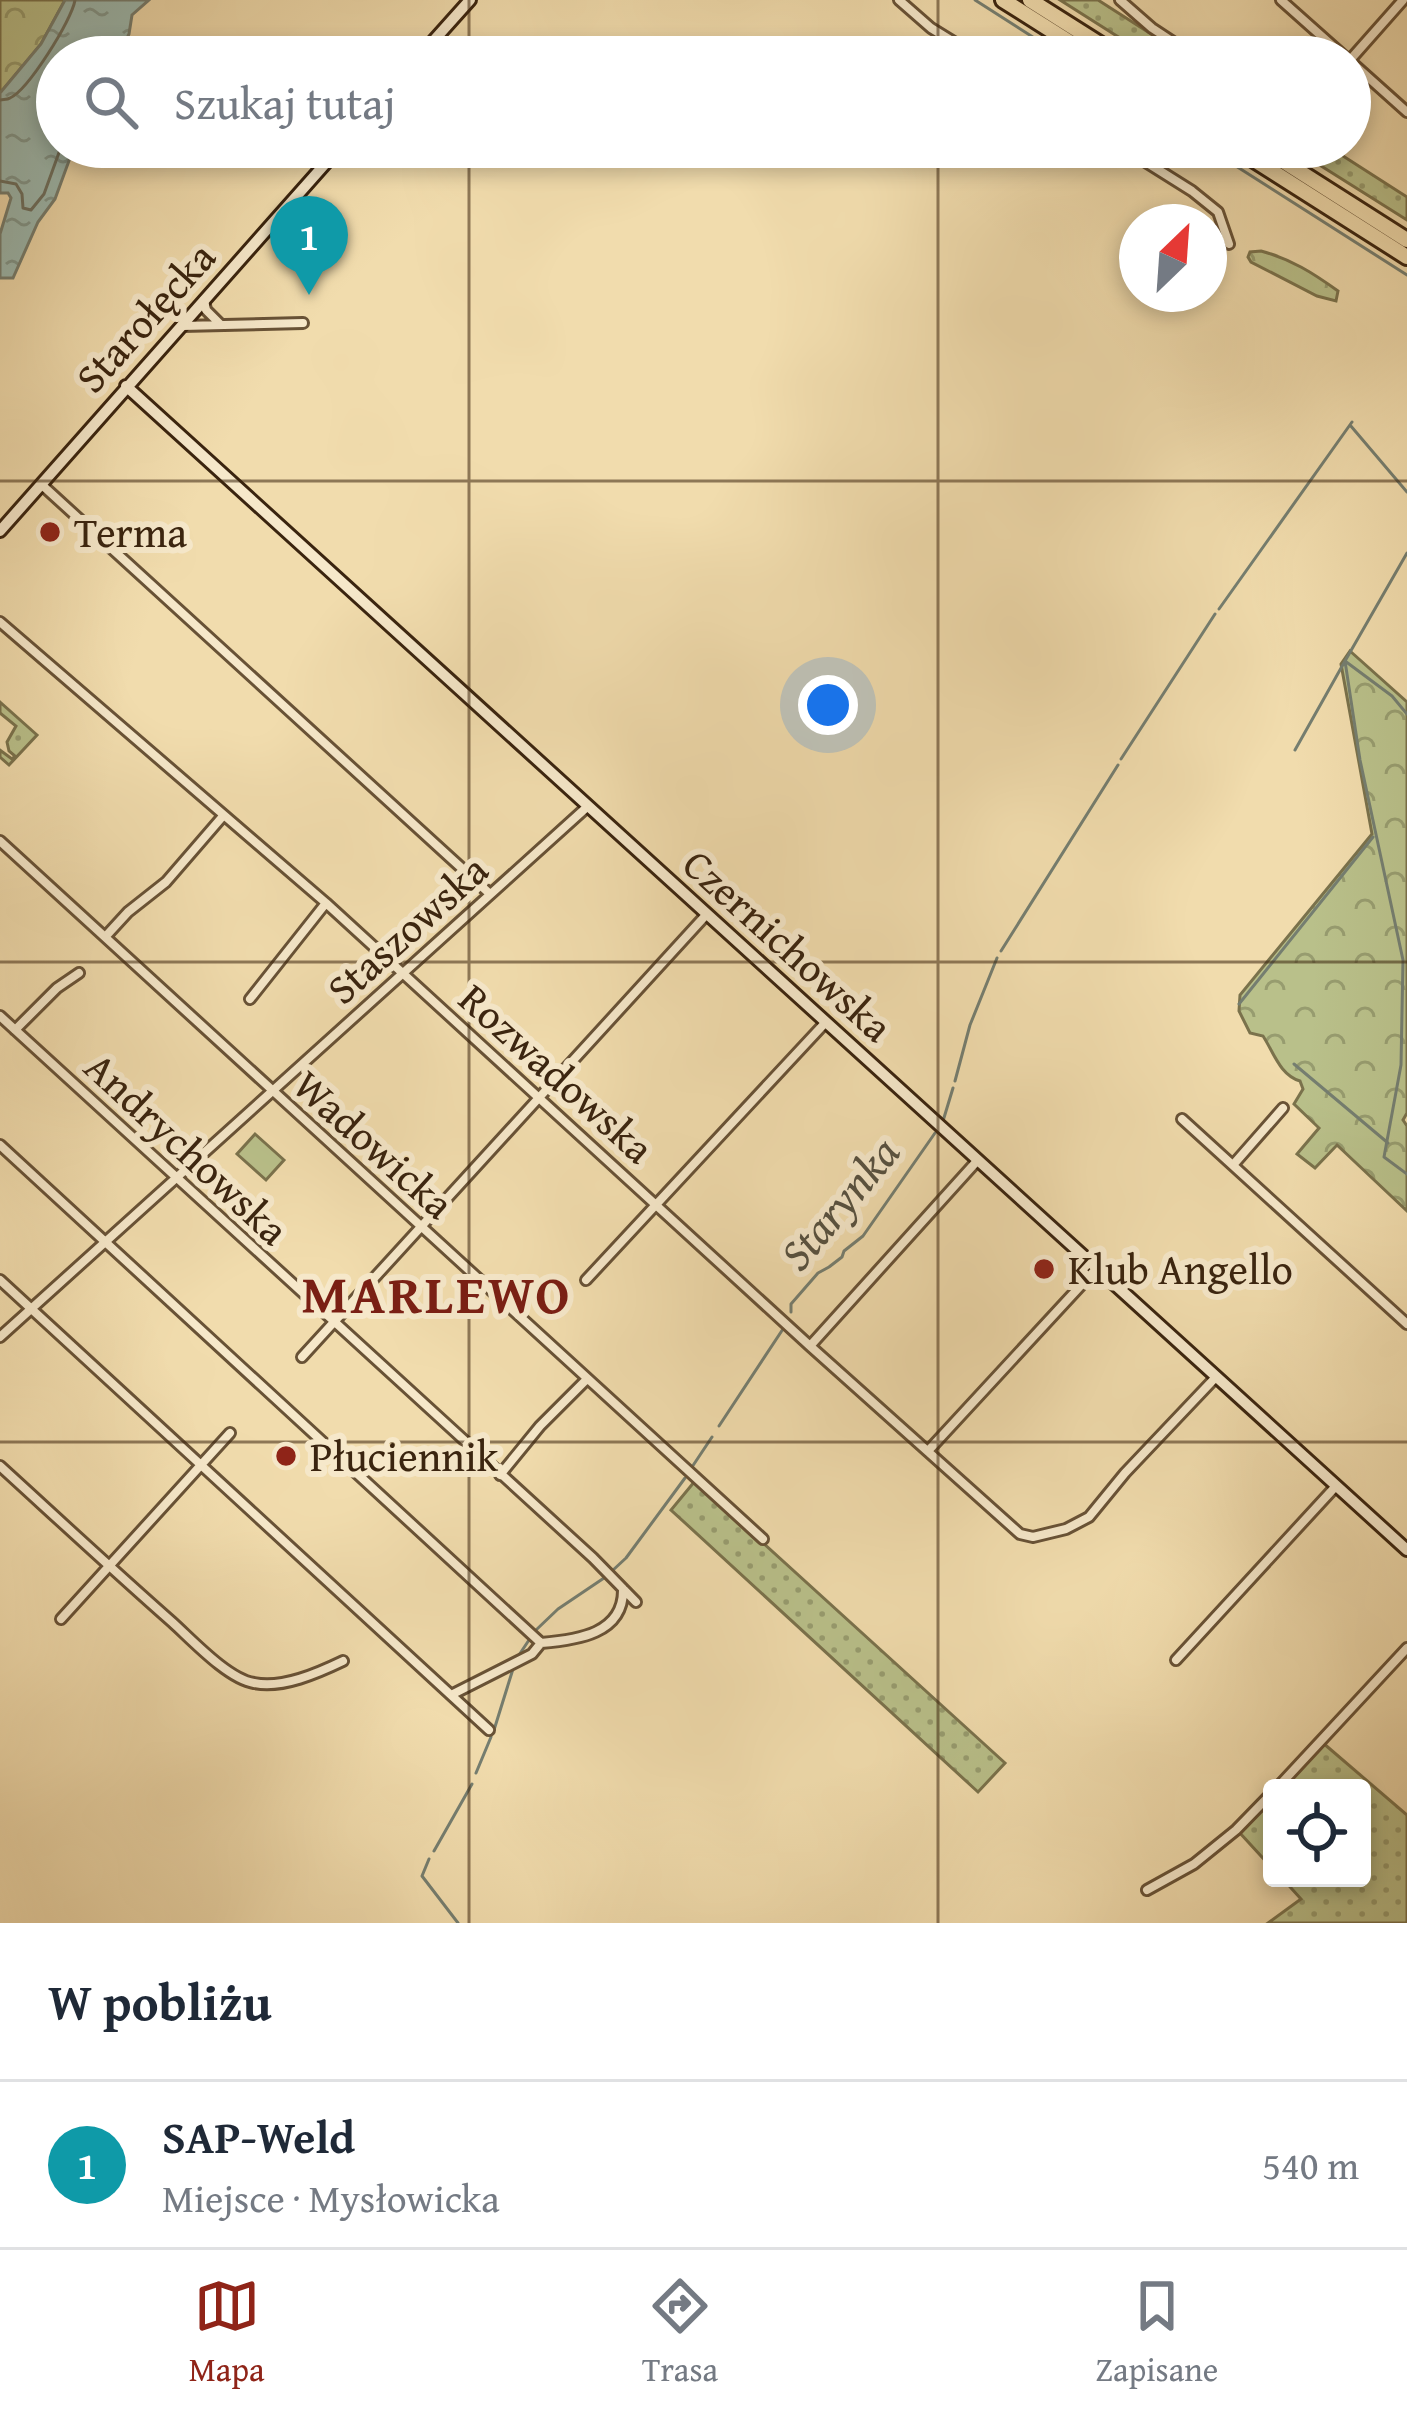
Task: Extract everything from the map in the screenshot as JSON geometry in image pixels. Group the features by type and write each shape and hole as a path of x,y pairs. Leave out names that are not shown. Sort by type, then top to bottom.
{"highway":[{"path":"1004,0 1060,36"},
{"path":"1030,0 1087,36"},
{"path":"1267,168 1407,257"},
{"path":"1294,168 1407,240"}],"street":[{"path":"438,36 470,0"},
{"path":"898,0 944,36"},
{"path":"1120,0 1164,36"},
{"path":"1281,0 1322,36"},
{"path":"1369,36 1403,0"},
{"path":"1371,80 1407,112"},
{"name":"Starołęcka","path":"0,531 321,168"},
{"path":"1155,168 1217,212 1229,244"},
{"path":"204,300 206,310 222,326"},
{"path":"181,326 303,323"},
{"name":"Czernichowska","path":"127,386 1407,1550"},
{"path":"40,484 490,893"},
{"name":"Rozwadowska","path":"0,622 326,903 1024,1536 1081,1523 1216,1377"},
{"name":"Staszowska","path":"0,1337 587,807"},
{"path":"106,936 166,882 223,816"},
{"name":"Wadowicka","path":"0,841 763,1539"},
{"path":"250,999 326,903"},
{"path":"302,1357 706,915"},
{"path":"15,1030 57,988 80,973"},
{"name":"Andrychowska","path":"0,1016 636,1602"},
{"path":"586,1280 825,1023"},
{"path":"1233,1165 1283,1108"},
{"path":"1182,1119 1407,1324"},
{"path":"0,1145 541,1643"},
{"path":"810,1346 977,1161"},
{"path":"928,1451 1096,1269"},
{"path":"0,1280 489,1730"},
{"path":"500,1474 587,1379"},
{"path":"61,1619 230,1433"},
{"path":"0,1466 240,1679 258,1684 317,1672 343,1661"},
{"path":"1176,1660 1336,1486"},
{"path":"451,1695 532,1654 541,1643 596,1632 613,1622 623,1604 623,1589"},
{"path":"1284,1779 1407,1648"},
{"path":"1147,1889 1194,1864 1263,1802"}],"green space":[{"path":"0,0 65,0 45,36 36,36 36,50 0,93"},
{"path":"1060,0 1098,0 1154,36 1117,36"},
{"path":"1324,168 1362,168 1407,197 1407,220"},
{"path":"1261,251 1320,278 1338,291 1336,301 1251,262 1250,252"},
{"path":"1350,651 1407,702 1407,1113 1403,1120 1407,1126 1407,1211 1337,1145 1315,1168 1297,1154 1319,1128 1294,1104 1303,1089 1300,1081 1282,1069 1263,1036 1250,1033 1239,1011 1240,995 1372,834 1341,664"},
{"path":"0,702 37,735 9,765 0,757 0,750 12,759 15,756 7,742 16,726 0,713"},
{"path":"255,1134 284,1160 266,1180 237,1154"},
{"path":"695,1481 1005,1763 978,1792 671,1510"},
{"path":"1323,1743 1365,1779 1289,1779"},
{"path":"1371,1784 1407,1815 1407,1923 1268,1923 1301,1899 1290,1887 1371,1887"},
{"path":"1263,1807 1263,1858 1239,1832"}],"water":[{"path":"65,0 149,0 132,15 128,36 45,36"},
{"path":"36,50 36,168 66,168 13,278 0,278 0,234 11,198 0,193 0,93"}],"waterway":[{"path":"975,0 1031,36"},
{"path":"1239,168 1407,275"},
{"name":"Starynka","path":"1219,609 1352,422"},
{"path":"1350,425 1407,492"},
{"path":"1407,553 1345,661 1360,760 1403,960 1401,1065 1384,1157 1407,1174"},
{"name":"Starynka","path":"1121,759 1215,614"},
{"path":"1295,750 1345,661 1392,696 1407,714"},
{"name":"Starynka","path":"1001,951 1118,765"},
{"path":"1239,1004 1373,837"},
{"name":"Starynka","path":"955,1081 970,1025 997,958"},
{"path":"1294,1064 1388,1143"},
{"name":"Starynka","path":"943,1121 953,1088"},
{"name":"Starynka","path":"791,1312 791,1304 818,1273 863,1236 935,1133"},
{"name":"Starynka","path":"719,1426 783,1329"},
{"name":"Starynka","path":"692,1467 712,1437"},
{"name":"Starynka","path":"612,1571 685,1478"},
{"name":"Starynka","path":"536,1630 604,1578"},
{"name":"Starynka","path":"519,1655 529,1640"},
{"name":"Starynka","path":"494,1730 513,1669"},
{"name":"Starynka","path":"476,1773 491,1737"},
{"name":"Starynka","path":"434,1851 472,1784"},
{"name":"Starynka","path":"429,1859 422,1876 458,1923"}],"place":[{"name":"SAP-Weld","path":"309,295"},
{"name":"Terma","path":"50,532"},
{"name":"Klub Angello","path":"1044,1269"},
{"name":"Płuciennik","path":"286,1456"}],"district":[{"name":"MARLEWO","path":"437,1294"}]}
